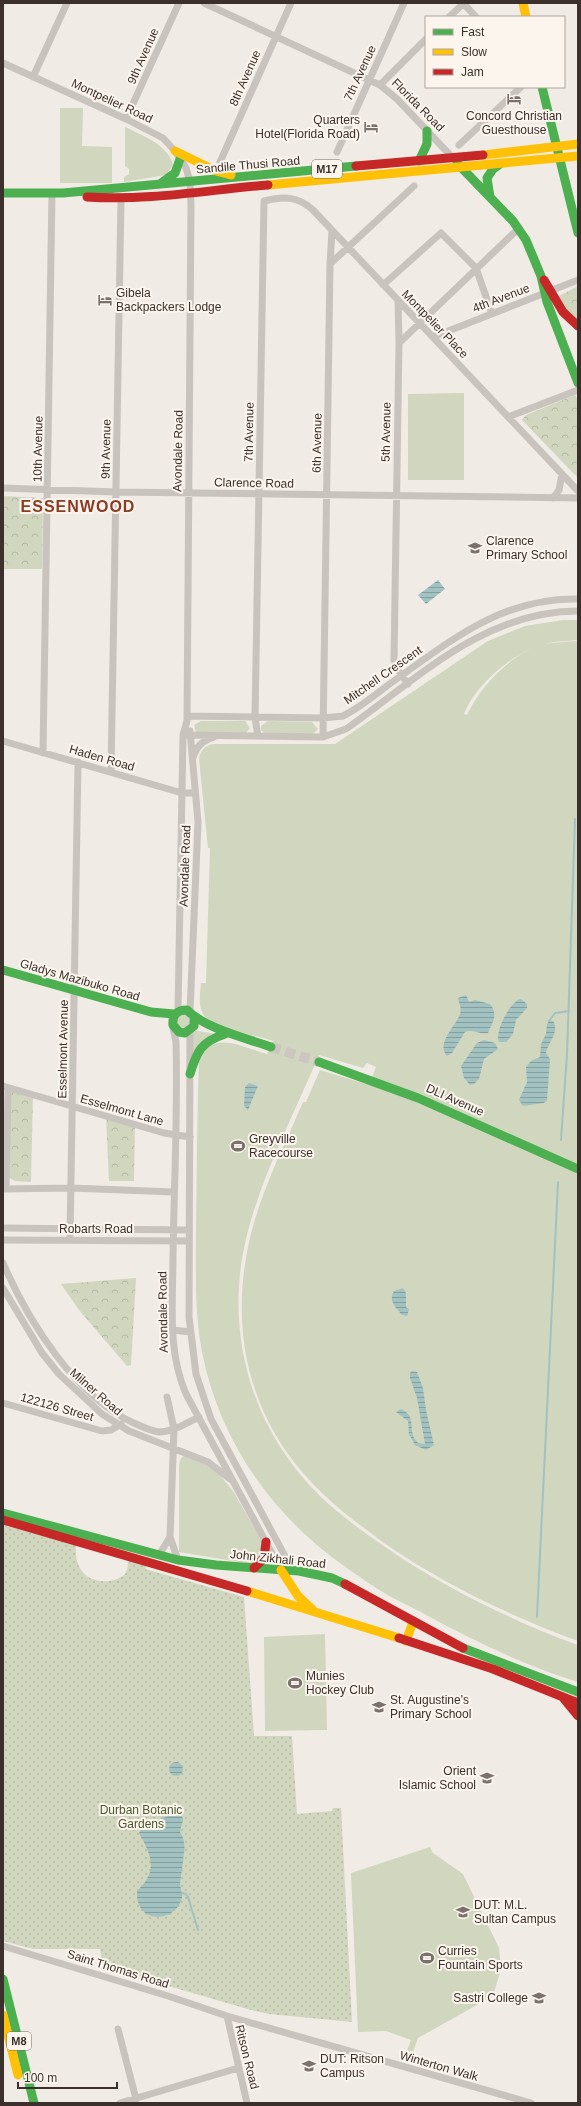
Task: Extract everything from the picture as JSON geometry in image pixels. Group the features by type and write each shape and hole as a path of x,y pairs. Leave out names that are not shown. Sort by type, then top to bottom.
{"main road":[{"path":"523,3 526,16"},
{"path":"542,88 578,233"},
{"path":"419,161 427,144 427,130"},
{"name":"Sandile Thusi Road","path":"3,193 63,193 253,177 556,148 578,144"},
{"path":"157,185 165,182 176,173 178,155 216,171 227,174 253,177"},
{"name":"Sandile Thusi Road","path":"63,193 73,196 121,199 190,194 265,185 462,168 578,156"},
{"name":"Florida Road","path":"452,157 519,228 526,240 548,292 578,383"},
{"path":"490,197 487,178 493,169 500,164"},
{"name":"Florida Road","path":"548,292 563,312 578,326"},
{"name":"Gladys Mazibuko Road","path":"3,970 151,1012 176,1012"},
{"path":"236,1036 184,1010 176,1012 172,1026 181,1033 191,1030 225,1034 271,1047"},
{"name":"Gladys Mazibuko Road","path":"151,1012 172,1026"},
{"path":"191,1030 192,1015"},
{"path":"190,1074 196,1052 201,1045 210,1039 225,1034"},
{"name":"DLI Avenue","path":"319,1062 368,1077 418,1096 578,1169"},
{"name":"John Zikhali Road","path":"3,1513 178,1560 318,1574 343,1582 413,1622 463,1648 578,1692"},
{"path":"3,1520 197,1576 406,1641 493,1669 578,1703"},
{"path":"254,1568 264,1558 266,1542"},
{"path":"281,1570 293,1590 316,1613"},
{"path":"293,1590 296,1571"},
{"path":"406,1641 413,1622"},
{"path":"564,1698 578,1716"},
{"name":"M8","path":"3,1979 34,2103"},
{"name":"M8","path":"3,2015 26,2103"}],"street":[{"path":"33,77 67,3"},
{"name":"9th Avenue","path":"126,119 179,3"},
{"name":"Florida Road","path":"204,3 380,85 397,99 452,157"},
{"name":"8th Avenue","path":"220,162 291,3"},
{"name":"7th Avenue","path":"337,152 404,3"},
{"path":"451,16 464,3 475,16"},
{"path":"380,85 425,40"},
{"name":"Montpelier Road","path":"3,63 126,119 163,138 178,155 188,172 190,182"},
{"path":"459,145 520,88"},
{"name":"Avondale Road","path":"176,1012 180,932 183,735 187,719 190,182"},
{"path":"330,264 414,186"},
{"name":"10th Avenue","path":"43,753 52,193"},
{"name":"Montpelier Place","path":"264,201 283,198 298,200 313,210 578,491"},
{"name":"9th Avenue","path":"111,772 121,199"},
{"name":"7th Avenue","path":"258,736 255,718 264,201"},
{"path":"398,343 519,228"},
{"name":"6th Avenue","path":"323,737 330,264 332,230"},
{"path":"383,285 440,233 476,268 492,314"},
{"name":"4th Avenue","path":"433,337 578,280"},
{"name":"5th Avenue","path":"398,300 394,660 408,684"},
{"path":"508,417 578,390"},
{"path":"553,498 561,485 562,474"},
{"name":"Clarence Road","path":"3,488 116,492 578,498"},
{"name":"Mitchell Crescent","path":"187,719 335,718 350,713 479,623 525,606 555,600 578,599"},
{"path":"555,600 555,612"},
{"name":"Mitchell Crescent","path":"183,735 323,737 346,729 469,642 490,630 517,619 555,612 578,611"},
{"name":"Avondale Road","path":"187,719 191,735 198,839 192,1015"},
{"name":"Mitchell Crescent","path":"193,764 195,751 204,741 228,735"},
{"name":"Haden Road","path":"3,741 182,793 195,793"},
{"name":"Esselmont Avenue","path":"70,1240 78,762"},
{"path":"180,932 194,931"},
{"name":"Avondale Road","path":"172,1026 176,1042 177,1136 174,1192 173,1330 177,1370 199,1417 281,1570"},
{"path":"191,1030 188,1241 190,1332 196,1374 211,1419 296,1571"},
{"path":"6,1087 5,1189 71,1188 174,1192"},
{"name":"Esselmont Lane","path":"6,1087 177,1136 190,1137"},
{"name":"Robarts Road","path":"3,1228 188,1230"},
{"name":"Robarts Road","path":"3,1240 188,1241"},
{"name":"Milner Road","path":"3,1263 34,1324 66,1367 100,1401 124,1419 150,1430 159,1432 174,1429 199,1417"},
{"path":"4,1290 14,1287"},
{"name":"Milner Road","path":"4,1290 42,1352 59,1374 97,1410 119,1426 208,1462 232,1480"},
{"path":"173,1330 190,1332"},
{"path":"42,1352 50,1346"},
{"path":"59,1374 66,1367"},
{"path":"167,1397 174,1429 170,1537 178,1560"},
{"name":"122126 Street","path":"3,1403 102,1431 111,1430 119,1426"},
{"path":"119,1426 124,1419"},
{"path":"159,1555 170,1537"},
{"name":"Saint Thomas Road","path":"3,1946 168,1996 227,2016"},
{"name":"Ritson Road","path":"227,2016 247,2103"},
{"name":"Winterton Walk","path":"227,2016 531,2103"},
{"path":"118,2029 136,2099"},
{"path":"120,2103 238,2068"}],"green space":[{"path":"60,108 83,108 82,146 112,147 112,183 60,183"},
{"path":"125,127 146,137 166,152 173,165 166,175 124,182 124,177 129,174 129,169 125,166"},
{"path":"578,286 578,323 565,309 559,296"},
{"path":"464,393 464,480 408,480 408,394"},
{"path":"575,395 578,399 578,478 522,420 526,415"},
{"path":"3,496 43,498 42,569 3,569"},
{"path":"563,620 578,620 578,640 557,642 578,641 578,1641 503,1610 430,1573 384,1543 344,1513 322,1493 298,1467 279,1440 263,1411 252,1380 245,1348 242,1315 243,1282 252,1228 279,1155 303,1102 306,1102 320,1070 369,1085 376,1067 367,1063 363,1068 319,1055 274,1156 247,1233 242,1259 239,1292 239,1324 244,1356 252,1386 263,1416 278,1444 297,1471 319,1495 361,1530 383,1546 426,1573 468,1597 511,1618 578,1645 578,1682 539,1669 502,1653 388,1595 328,1554 302,1531 278,1506 257,1479 238,1450 223,1419 211,1387 199,1336 196,1288 196,1225 199,1060 205,1051 212,1045 229,1043 267,1054 273,1041 215,1023 203,1014 200,1007 201,983 206,983 210,848 208,848 199,759 200,753 206,747 214,744 335,744 488,641 525,626","holes":["509,662 480,693 467,715 464,714 477,692 497,671"]},
{"path":"201,721 245,721 250,728 245,734 196,732 194,725"},
{"path":"268,721 312,722 318,729 313,734 265,734 261,730 261,726"},
{"path":"182,1013 189,1015 190,1027 179,1029 176,1018"},
{"path":"193,1030 216,1034 192,1058"},
{"path":"9,1089 33,1095 31,1182 15,1181 9,1178"},
{"path":"106,1116 135,1124 134,1181 109,1181"},
{"path":"136,1278 131,1365 127,1366 79,1310 61,1284"},
{"path":"186,1455 198,1459 219,1474 233,1491 263,1543 262,1557 251,1564 179,1552 179,1465 181,1458"},
{"name":"Durban Botanic Gardens","path":"3,1525 76,1545 79,1567 87,1576 93,1579 110,1581 121,1577 127,1570 128,1558 147,1565 145,1569 244,1597 254,1736 292,1736 297,1814 332,1811 333,1808 341,1808 352,2022 269,2014 251,2010 103,1967 100,1949 33,1949 3,1941"},
{"name":"Munies Hockey Club","path":"325,1634 327,1730 265,1731 264,1637"},
{"name":"Curries Fountain Sports","path":"430,1847 433,1853 463,1874 499,1948 501,1969 493,1996 418,2038 413,2052 407,2051 411,2040 386,2031 358,2032 351,1873"}],"water":[{"path":"438,580 445,589 426,604 418,595"},
{"path":"466,995 469,1002 475,1000 490,1004 493,1008 494,1019 488,1033 470,1031 465,1032 452,1053 447,1056 444,1051 445,1040 461,1012 458,998"},
{"path":"521,999 527,1004 527,1008 516,1020 513,1034 506,1042 499,1042 499,1031 504,1017 508,1010"},
{"path":"549,1021 553,1021 555,1029 546,1053 550,1059 547,1100 544,1103 523,1106 519,1100 527,1082 526,1067 531,1061 540,1057 541,1044 546,1034 547,1024"},
{"path":"484,1040 495,1043 498,1049 484,1059 479,1079 474,1084 470,1085 464,1078 461,1066 477,1043"},
{"path":"249,1083 258,1086 248,1110 244,1106 245,1087"},
{"path":"403,1288 406,1293 406,1307 409,1309 407,1316 402,1315 392,1301 394,1291"},
{"path":"412,1371 417,1372 423,1388 426,1410 434,1445 426,1450 415,1445 409,1434 408,1421 396,1412 401,1409 409,1415 414,1438 418,1443 425,1444 417,1398 410,1378 410,1373"},
{"path":"173,1762 179,1762 183,1766 183,1772 179,1776 173,1776 169,1772 169,1766"},
{"path":"180,1811 183,1819 180,1832 184,1840 180,1883 182,1899 170,1914 155,1917 142,1909 138,1902 137,1891 148,1877 151,1864 150,1856 139,1833 143,1826"}],"waterway":[{"path":"561,1140 567,1054 575,819"},
{"path":"549,1021 555,1013 569,1011"},
{"path":"537,1617 558,1182"},
{"path":"183,1893 188,1897 198,1930"}],"tunnel":[{"path":"271,1047 319,1062"}],"traffic: fast":[{"path":"542,88 578,233"},
{"path":"419,161 427,144 427,131"},
{"path":"160,184 175,173 180,159"},
{"path":"457,163 513,221 526,240 541,276 547,302 578,383"},
{"path":"490,197 487,178 493,169 500,164"},
{"path":"3,193 63,193 356,166"},
{"path":"3,970 151,1012 174,1014"},
{"path":"194,1017 194,1026 185,1033 179,1032 173,1025 174,1016 180,1011 187,1010 195,1017 215,1028 271,1047"},
{"path":"190,1074 195,1059 201,1048 210,1040 225,1034"},
{"path":"319,1062 418,1098 578,1169"},
{"path":"3,1513 178,1560 216,1565 299,1571 332,1578 345,1584"},
{"path":"463,1648 578,1692"},
{"path":"3,1979 34,2103"}],"traffic: slow":[{"path":"523,3 526,16"},
{"path":"483,155 578,144"},
{"path":"175,151 216,171 231,175"},
{"path":"268,185 578,156"},
{"path":"281,1570 298,1596 313,1610"},
{"path":"247,1591 399,1638"},
{"path":"406,1641 413,1622"},
{"path":"3,2015 18,2075"}],"traffic: jam":[{"path":"356,166 483,155"},
{"path":"87,197 132,198 268,185"},
{"path":"544,280 563,312 578,326"},
{"path":"3,1520 247,1591"},
{"path":"254,1568 264,1558 266,1542"},
{"path":"345,1584 463,1648"},
{"path":"399,1638 493,1669 578,1703"},
{"path":"564,1699 578,1716"}],"place":[{"name":"Concord Christian Guesthouse","path":"514,99"},
{"name":"Quarters Hotel(Florida Road)","path":"371,127"},
{"name":"Gibela Backpackers Lodge","path":"105,300"},
{"name":"Clarence Primary School","path":"475,548"},
{"name":"Greyville Racecourse","path":"238,1146"},
{"name":"Munies Hockey Club","path":"295,1683"},
{"name":"St. Augustine's Primary School","path":"379,1707"},
{"name":"Orient Islamic School","path":"487,1778"},
{"name":"DUT: M.L. Sultan Campus","path":"463,1912"},
{"name":"Curries Fountain Sports","path":"427,1958"},
{"name":"Sastri College","path":"539,1998"},
{"name":"DUT: Ritson Campus","path":"309,2066"}],"district":[{"name":"ESSENWOOD","path":"78,506"}]}
